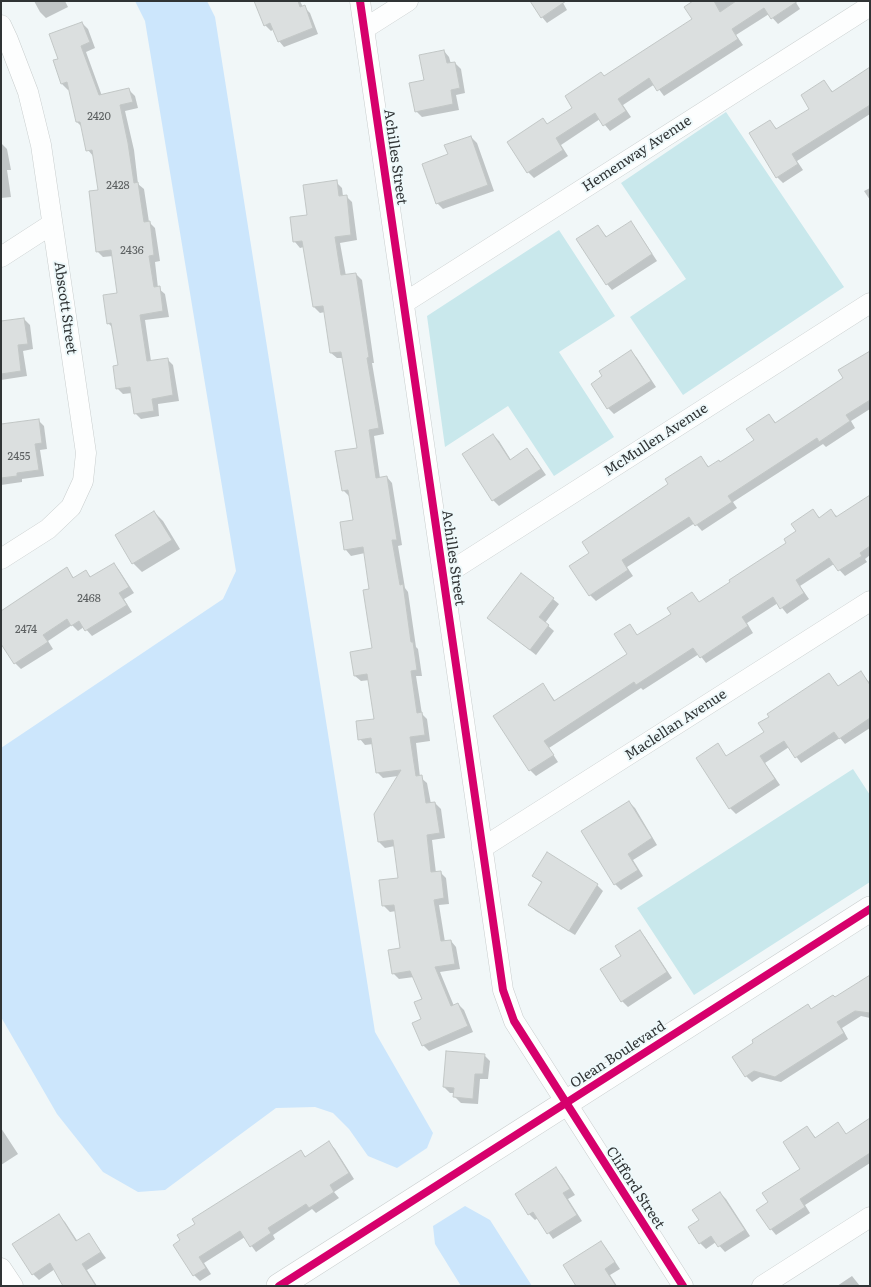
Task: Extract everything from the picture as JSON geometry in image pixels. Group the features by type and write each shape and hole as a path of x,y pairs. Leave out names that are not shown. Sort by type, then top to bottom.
{"street":[{"name":"Achilles Street","path":"360,1 503,990 514,1021 566,1103"},
{"path":"364,29 408,1"},
{"name":"Hemenway Avenue","path":"404,303 870,6"},
{"name":"Abscott Street","path":"1,25 28,92 41,145 86,453 83,481 71,507 48,529 1,560"},
{"path":"1,257 52,224"},
{"name":"McMullen Avenue","path":"443,576 870,304"},
{"name":"Maclellan Avenue","path":"482,848 870,601"},
{"name":"Olean Boulevard","path":"279,1286 306,1279 566,1103 870,909"},
{"name":"Clifford Street","path":"566,1103 683,1286"},
{"path":"762,1286 870,1217"},
{"path":"1,1268 12,1286"}],"shaded area":[{"path":"135,1 207,1 215,17 375,1032 433,1133 427,1148 397,1168 368,1156 349,1129 333,1113 315,1107 276,1108 165,1190 138,1192 103,1172 57,1114 1,1017 1,748 223,599 236,571 145,21"},
{"path":"726,112 844,287 683,395 630,317 686,279 621,183"},
{"path":"559,230 615,316 559,352 614,437 554,476 508,406 445,447 427,316"},
{"path":"853,769 870,795 870,882 694,995 637,908"},
{"path":"465,1206 490,1220 532,1286 461,1286 435,1244 433,1226"}],"building":[{"path":"254,1 298,1 300,7 305,5 313,28 278,42 270,23 264,26"},
{"path":"530,1 566,1 541,18"},
{"path":"693,1 714,1 720,12 736,1 798,1 771,19 764,8 732,29 738,39 657,91 649,78 618,99 626,111 603,126 595,113 556,138 563,150 527,173 507,142 543,118 547,124 572,108 565,96 601,72 604,76 692,19 684,7"},
{"path":"82,22 90,42 81,46 99,95 129,88 133,102 120,105 134,183 138,182 144,222 150,221 154,255 149,256 154,287 160,286 163,311 140,315 147,361 168,358 173,395 152,399 154,411 134,414 130,387 116,389 113,366 118,365 111,323 107,324 103,295 117,293 111,250 96,252 89,191 98,190 92,150 86,151 80,122 76,122 67,82 61,84 53,60 58,59 49,34"},
{"path":"444,50 447,63 455,62 460,88 451,90 453,104 415,112 409,83 424,80 419,55"},
{"path":"870,67 870,105 792,154 798,164 776,178 749,133 770,120 776,129 809,109 801,95 824,80 832,92"},
{"path":"471,136 488,185 436,204 422,164 448,154 444,145"},
{"path":"337,180 339,196 347,195 351,235 335,237 341,275 356,273 369,357 367,358 379,428 369,430 376,478 387,476 397,540 392,540 400,585 403,584 417,670 411,671 417,713 422,712 425,735 410,737 416,776 422,775 426,803 435,802 440,833 427,835 431,872 441,871 444,898 434,900 441,941 451,940 455,964 435,967 451,1006 458,1003 468,1026 422,1046 412,1023 421,1019 414,1002 422,999 410,971 392,974 388,950 400,948 394,905 382,906 379,880 398,878 393,840 378,842 374,814 401,770 376,773 371,738 358,740 356,721 374,719 367,674 354,676 350,652 372,648 363,590 369,589 363,547 344,550 340,522 353,520 348,490 342,491 335,451 357,448 341,352 330,353 323,306 313,307 302,241 293,242 290,217 307,215 303,185"},
{"path":"631,221 652,254 606,285 576,239 598,225 606,237"},
{"path":"24,318 28,344 18,345 21,371 1,374 1,321"},
{"path":"631,350 651,381 607,409 591,384 602,376 599,371"},
{"path":"870,351 870,400 846,415 850,421 819,442 817,438 728,496 732,502 695,526 689,517 622,560 628,570 589,596 569,566 589,553 582,542 668,484 665,479 701,456 708,467 719,460 720,462 754,440 746,429 769,414 775,423 843,378 838,370"},
{"path":"39,419 42,443 35,444 39,470 17,473 17,476 1,478 1,424"},
{"path":"493,434 510,460 527,448 541,469 492,501 462,454"},
{"path":"870,495 870,546 860,553 862,556 838,571 829,558 796,580 804,593 780,609 773,597 742,617 748,626 700,658 693,648 636,685 634,682 544,741 554,755 529,771 493,716 543,683 554,701 627,654 614,634 630,624 637,635 671,614 667,608 692,592 699,602 786,543 784,539 796,531 791,524 813,509 819,518 831,509 836,517"},
{"path":"154,511 172,540 132,564 115,535"},
{"path":"114,563 129,587 119,593 127,605 85,631 79,621 71,626 67,619 43,635 48,642 14,664 1,644 1,611 67,567 73,578 86,570 90,577"},
{"path":"521,573 554,598 539,617 549,625 530,650 487,618"},
{"path":"861,671 870,685 870,718 839,739 834,732 795,758 784,741 760,756 775,779 729,809 696,758 718,743 726,756 764,732 758,723 769,717 767,714 829,673 838,686"},
{"path":"629,801 652,838 628,854 638,870 614,885 581,831"},
{"path":"547,852 598,884 569,931 528,905 542,882 532,876"},
{"path":"640,930 667,972 621,1002 600,969 621,956 615,946"},
{"path":"870,975 870,1013 855,1011 837,1022 844,1033 775,1077 754,1071 745,1077 732,1057 753,1043 752,1040 808,1004 811,1009 833,995 835,997"},
{"path":"446,1051 485,1054 483,1074 475,1074 473,1099 453,1097 454,1088 443,1087"},
{"path":"870,1118 870,1153 800,1199 805,1207 770,1230 756,1210 768,1202 762,1193 800,1169 783,1142 807,1126 815,1138 838,1122 846,1134"},
{"path":"329,1141 349,1173 330,1185 334,1192 309,1208 306,1204 268,1228 271,1233 250,1247 240,1231 199,1257 206,1268 193,1276 173,1245 180,1240 177,1235 195,1224 192,1219 301,1150 305,1157"},
{"path":"556,1167 570,1189 563,1193 577,1215 547,1234 533,1212 528,1215 515,1194"},
{"path":"720,1192 745,1230 718,1247 711,1236 699,1244 688,1227 699,1220 692,1210"},
{"path":"59,1214 76,1241 89,1233 101,1252 82,1264 96,1286 63,1286 50,1263 32,1275 12,1244"},
{"path":"601,1241 615,1262 605,1269 616,1286 576,1286 563,1265"}],"cycle path":[{"path":"360,1 503,990 514,1021 683,1286"},
{"path":"279,1286 870,909"}]}
